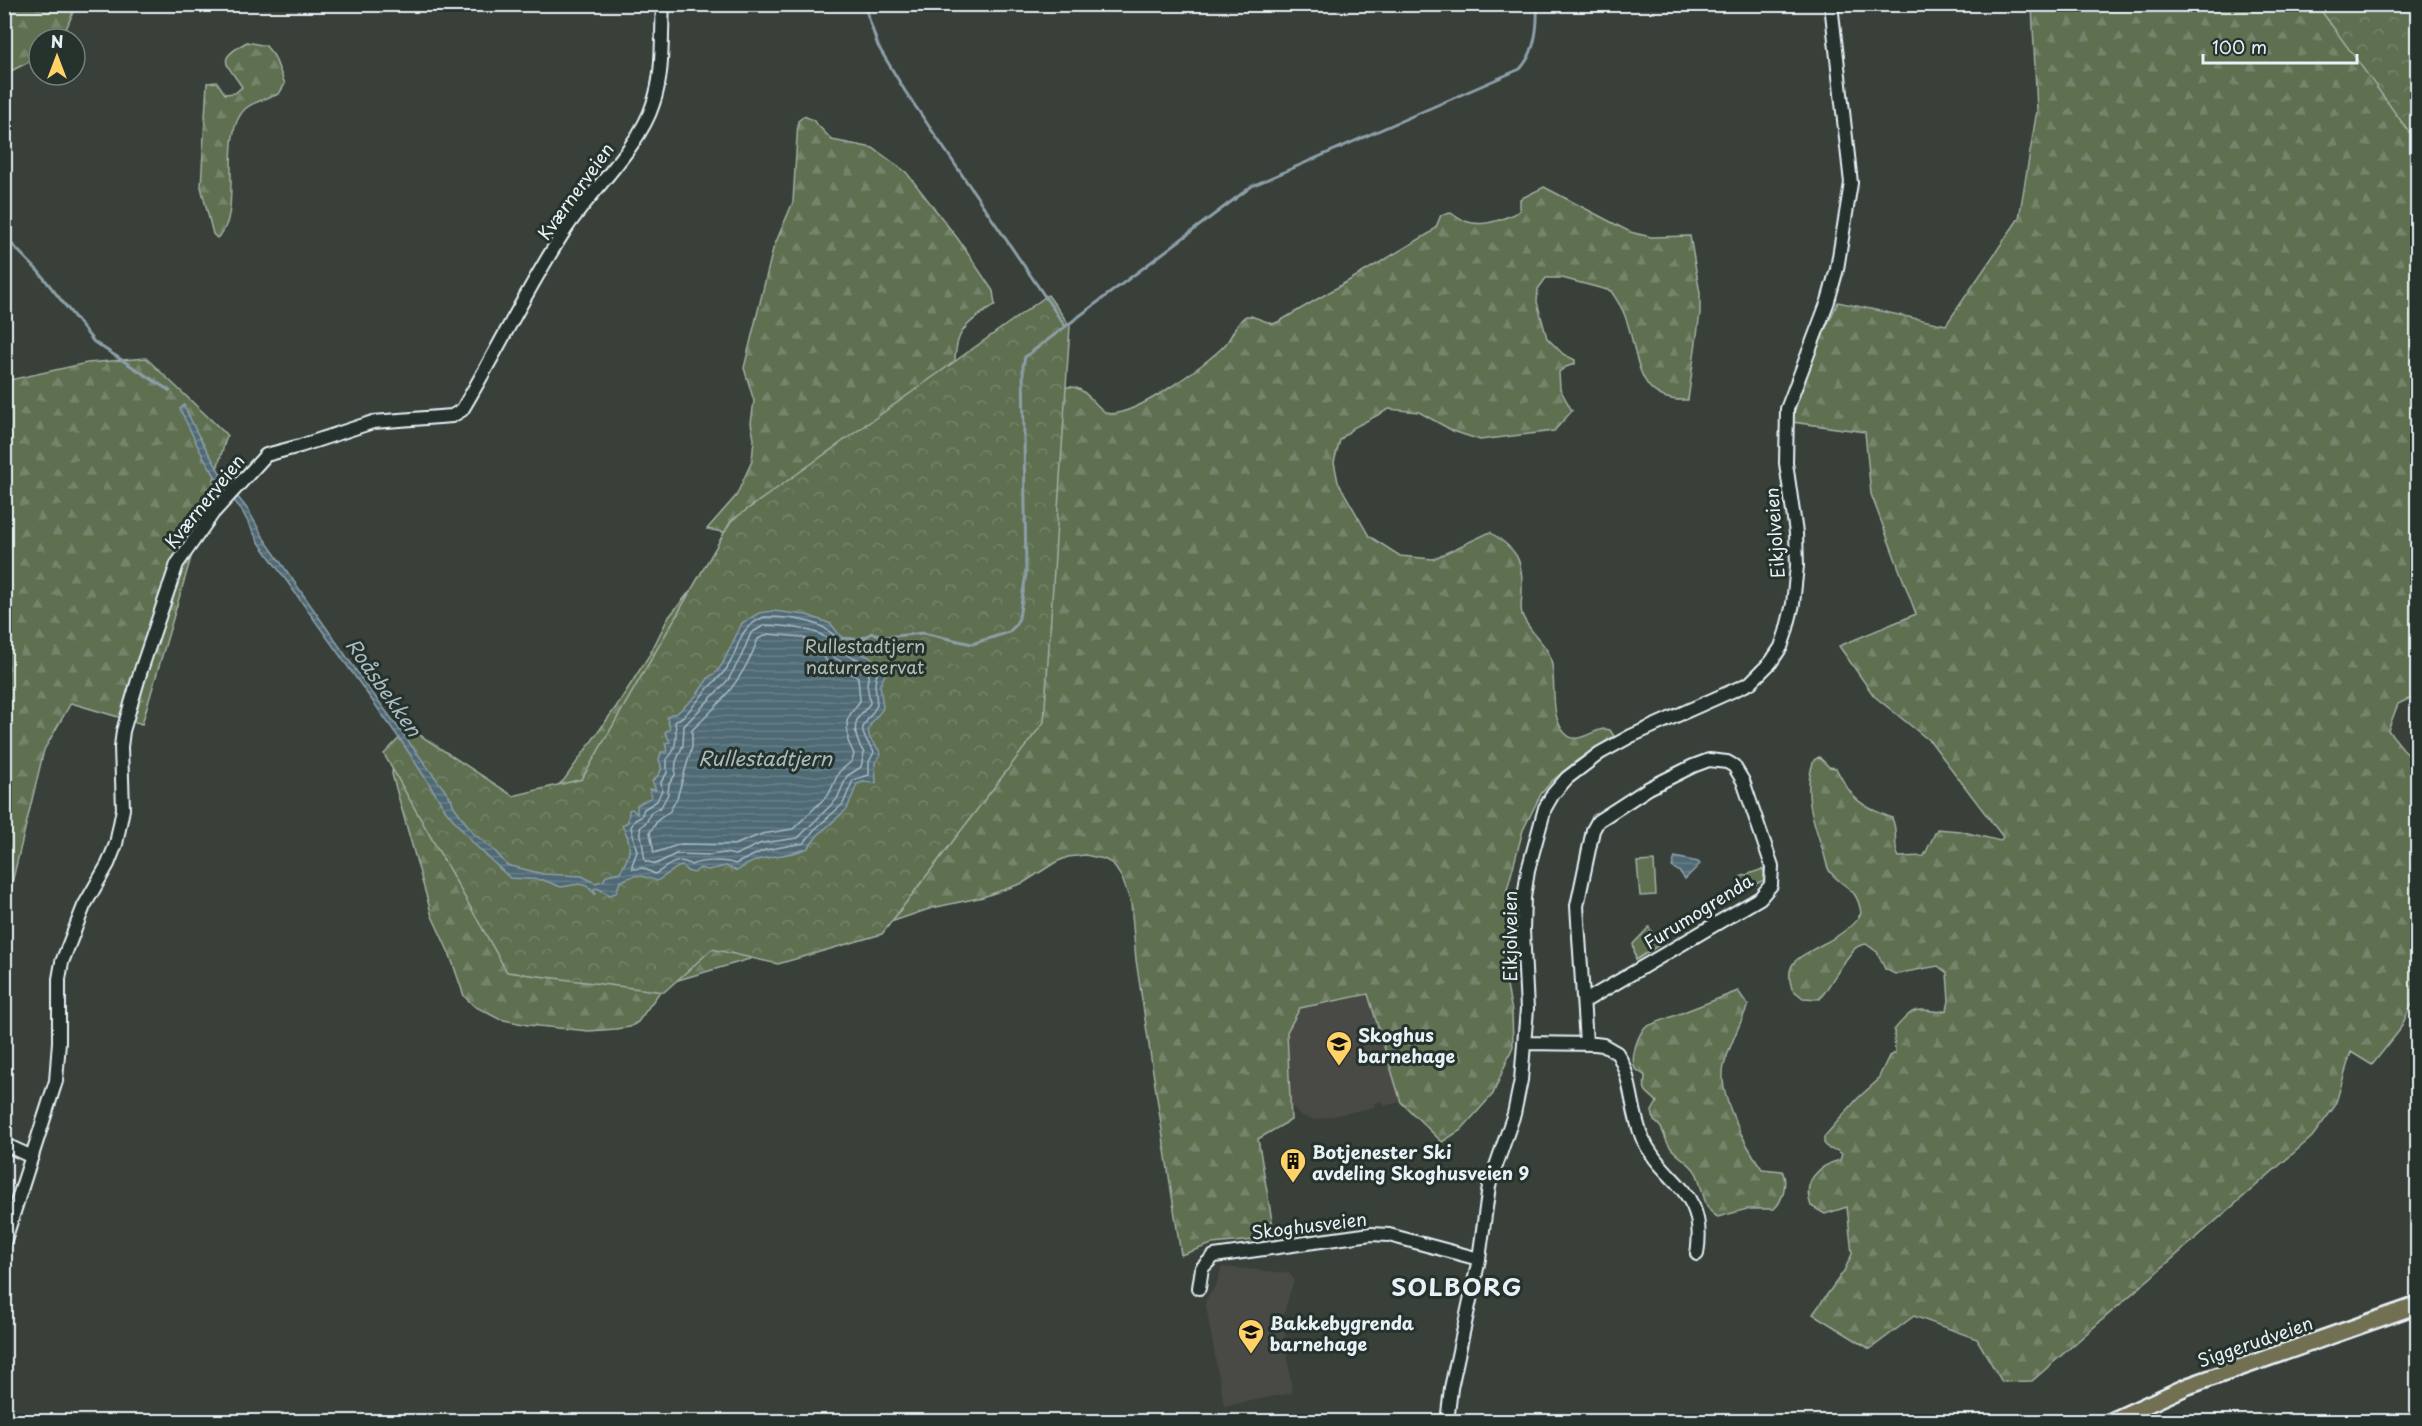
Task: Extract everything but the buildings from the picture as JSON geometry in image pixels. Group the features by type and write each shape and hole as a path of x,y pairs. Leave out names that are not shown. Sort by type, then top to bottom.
{"main road":[{"name":"Siggerudveien","path":"2109,1422 2188,1386 2418,1305"}],"street":[{"name":"Kværnerveien","path":"4,1243 51,1098 58,1066 59,979 63,962 84,906 108,864 120,828 123,809 121,747 127,714 177,564 195,536 237,485 266,455 373,422 452,416 462,410 505,331 565,231 630,146 650,114 658,84 663,4"},
{"name":"Eikjolveien","path":"1447,1422 1451,1388 1479,1259 1489,1186 1514,1114 1521,1080 1527,1009 1523,930 1524,898 1528,870 1541,819 1553,794 1583,764 1631,736 1750,683 1771,662 1786,632 1793,604 1797,566 1796,533 1786,463 1787,409 1838,269 1851,183 1831,4"},
{"name":"Furumogrenda","path":"1585,1001 1760,898 1771,885 1772,866 1743,781 1734,766 1728,762 1709,760 1693,766 1649,788 1604,816 1595,825 1577,906 1586,1043"},
{"path":"1525,1043 1603,1045 1612,1049 1620,1057 1642,1137 1681,1187 1695,1210 1698,1227 1697,1254"},
{"path":"4,1144 32,1157"},
{"name":"Skoghusveien","path":"1199,1288 1202,1268 1214,1256 1371,1234 1389,1235 1479,1259"}],"shaded area":[{"name":"Skoghus barnehage","path":"1368,994 1401,1102 1385,1106 1382,1101 1374,1103 1375,1107 1315,1120 1299,1115 1290,1104 1287,1032 1300,1008"},
{"name":"Bakkebygrenda barnehage","path":"1222,1267 1289,1273 1294,1280 1283,1316 1292,1393 1224,1406 1205,1301 1216,1285"}],"green space":[{"path":"5,4 76,4 67,27 27,27 27,63 5,74"},
{"path":"2032,5 2382,5 2418,107 2417,695 2398,704 2388,730 2417,766 2418,992 2399,1031 2372,1065 2351,1052 2335,1106 2312,1137 2032,1381 2002,1382 1977,1339 1914,1316 1870,1349 1813,1314 1844,1271 1852,1254 1847,1207 1825,1214 1811,1206 1808,1190 1813,1176 1824,1166 1840,1160 1842,1154 1829,1149 1824,1143 1824,1137 1858,1098 1877,1081 1889,1056 1895,1053 1894,1030 1900,1023 1916,1010 1939,1012 1947,1010 1949,1001 1947,973 1938,966 1895,974 1885,969 1877,952 1866,944 1853,950 1820,999 1803,998 1792,989 1790,972 1792,965 1807,953 1844,932 1861,913 1857,898 1829,871 1827,866 1810,806 1809,783 1814,760 1819,757 1829,767 1836,768 1852,795 1864,805 1892,818 1899,857 1924,856 1937,829 1960,831 2000,841 2003,837 1931,742 1874,696 1839,646 1916,614 1871,494 1865,432 1792,422 1803,377 1838,302 1946,325 2019,218 2037,110"},
{"path":"2317,5 2417,5 2417,137 2409,132"},
{"path":"247,42 266,46 274,56 285,84 279,94 245,109 237,121 231,156 229,213 225,228 217,238 213,234 201,187 207,83 217,82 225,94 235,93 242,87 228,67 227,58 230,53"},
{"path":"804,116 813,120 832,140 873,148 906,172 958,239 993,291 995,305 971,322 960,336 955,355 953,383 601,805 555,788 564,780 616,707 650,654 668,618 695,585 728,533 707,529 736,496 752,461 754,439 751,423 754,401 744,368 773,249 793,202 798,121"},
{"path":"1544,187 1630,232 1651,237 1690,236 1700,293 1700,313 1688,400 1670,399 1657,393 1648,385 1637,360 1624,313 1611,291 1562,278 1546,278 1538,289 1537,302 1547,338 1563,354 1575,360 1575,364 1559,372 1560,389 1572,411 1554,431 1480,440 1453,431 1419,412 1389,409 1353,428 1340,440 1334,462 1338,482 1369,536 1400,556 1433,559 1490,532 1507,544 1517,556 1521,570 1522,614 1551,660 1555,710 1561,728 1571,738 1605,729 1610,730 1614,736 1576,761 1552,781 1541,794 1523,830 1507,890 1513,928 1506,963 1506,981 1512,1011 1513,1046 1493,1094 1461,1130 1442,1142 1401,1102 1368,994 1300,1008 1287,1032 1291,1120 1258,1139 1275,1238 1212,1244 1181,1255 1136,960 1131,903 1122,878 1113,864 1104,859 1085,855 1068,857 1023,883 983,897 932,908 873,928 835,934 668,983 638,1022 630,1027 589,1031 528,1025 499,1019 474,1006 464,996 450,955 432,916 392,774 393,761 482,863 1067,387 1083,392 1106,413 1117,413 1132,408 1167,389 1214,355 1224,346 1239,322 1246,316 1273,324 1280,321 1430,233 1436,227 1441,215 1451,213 1467,222 1483,224 1499,220 1520,210 1520,199"},
{"name":"Rullestadtjern naturreservat","path":"1048,295 1070,326 1044,722 882,934 778,964 712,949 664,992 507,972 384,754 409,728 513,796 582,779 731,521"},
{"path":"146,358 227,435 142,724 71,703 44,750 5,912 5,381 87,363"},
{"path":"1654,861 1656,895 1640,896 1637,862"},
{"path":"1763,869 1766,879 1744,890 1740,877"},
{"path":"1649,927 1659,945 1636,960 1633,944"},
{"path":"1738,991 1748,1005 1724,1066 1725,1091 1734,1119 1755,1159 1762,1169 1782,1171 1784,1191 1774,1209 1747,1209 1718,1217 1708,1208 1695,1171 1671,1148 1660,1126 1654,1121 1652,1111 1657,1102 1646,1092 1645,1076 1635,1068 1633,1056 1645,1027"}],"water":[{"name":"Rullestadtjern","path":"184,405 223,478 248,510 265,540 365,683 452,800 453,805 473,833 495,851 507,865 543,874 582,876 595,883 603,881 607,875 620,872 629,849 628,838 622,825 628,822 629,810 632,809 637,814 637,805 652,797 649,789 656,790 652,781 660,772 661,752 667,752 665,743 670,742 665,732 670,729 667,717 676,714 696,696 709,677 716,673 723,663 742,623 759,613 773,611 807,615 831,624 842,638 843,647 868,656 878,663 885,675 880,684 883,708 869,730 870,738 881,754 875,763 876,783 857,784 847,809 818,835 808,848 790,854 764,858 737,871 726,866 708,870 700,868 694,873 687,871 683,866 657,881 642,876 632,877 620,882 616,893 610,895 597,888 594,889 596,895 587,886 579,884 561,887 543,880 510,878 474,844 447,812 404,745 258,541 241,509 218,481 200,451 180,409"},
{"path":"1675,857 1700,864 1685,879 1672,867"}],"waterway":[{"path":"864,4 878,46 905,91 1065,326"},
{"path":"842,638 862,638 872,633 886,637 923,633 972,644 1009,632 1019,618 1026,574 1023,366 1025,357 1252,186 1520,69 1535,39 1537,4"},
{"name":"Roåsbekken","path":"4,236 39,272 94,342 170,391"}],"place":[{"name":"Skoghus barnehage","path":"1339,1067"},
{"name":"Botjenester Ski avdeling Skoghusveien 9","path":"1293,1184"},
{"name":"Bakkebygrenda barnehage","path":"1251,1355"}],"district":[{"name":"SOLBORG","path":"1457,1286"}]}
